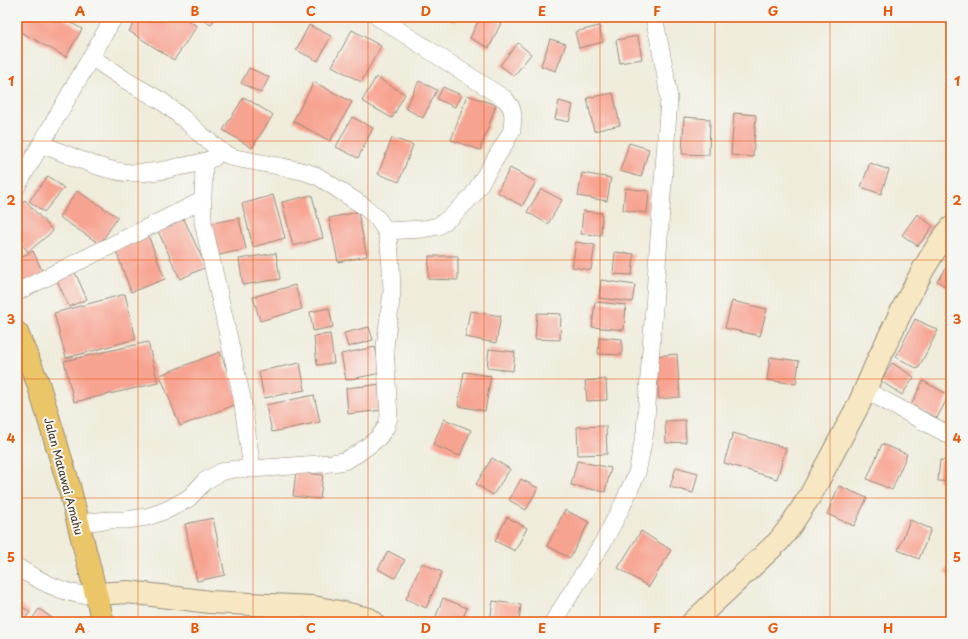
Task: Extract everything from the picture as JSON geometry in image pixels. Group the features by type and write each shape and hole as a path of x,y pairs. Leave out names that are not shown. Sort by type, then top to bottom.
{"highway":[{"name":"Jalan Matawai Amahu","path":"17,333 38,383 69,486 103,622"}],"main road":[{"path":"699,619 779,541 810,496 859,404 898,319 924,268 940,242 951,228"},
{"path":"97,594 128,592 210,602 312,607 369,619 373,622"}],"street":[{"path":"17,186 114,17"},
{"path":"378,17 505,99 511,107 513,115 512,130 505,144 473,195 452,216 438,226 422,229 386,231"},
{"path":"553,622 604,539 622,506 641,457 645,432 669,99 654,17"},
{"path":"78,523 147,517 167,510 189,498 205,481 221,472 234,469 252,469 344,461 357,454 379,437 386,427 389,417 385,347 392,292 389,245 386,231 378,219 365,207 319,177 306,172 284,167 235,158 223,153 163,102 91,57"},
{"path":"41,144 99,167 131,173 169,169 204,162 223,153"},
{"path":"204,162 203,222 242,398 252,469"},
{"path":"17,292 203,200"},
{"path":"865,390 951,436"},
{"path":"17,567 30,575 64,591 79,595 97,594"}],"building":[{"path":"17,17 61,17 82,29 66,57 17,30"},
{"path":"138,17 182,17 197,26 174,60 129,31"},
{"path":"198,17 216,17 211,25"},
{"path":"445,17 457,17 454,22"},
{"path":"480,17 489,17 501,23 489,48 470,38"},
{"path":"725,17 756,17 756,19 725,21"},
{"path":"309,25 331,36 318,61 296,50"},
{"path":"599,26 603,42 579,48 575,32"},
{"path":"352,30 381,46 361,82 332,66"},
{"path":"638,36 642,59 620,63 616,40"},
{"path":"550,39 566,44 556,71 541,66"},
{"path":"518,43 531,54 514,76 500,65"},
{"path":"249,68 269,77 261,93 241,83"},
{"path":"376,77 405,94 392,118 362,101"},
{"path":"419,81 437,90 423,118 405,108"},
{"path":"314,82 352,102 330,141 293,121"},
{"path":"443,87 461,95 455,107 437,99"},
{"path":"613,93 620,125 594,131 587,98"},
{"path":"467,95 496,105 480,150 451,140"},
{"path":"244,97 273,115 252,148 223,130"},
{"path":"559,101 573,105 569,122 555,119"},
{"path":"734,113 756,115 753,157 731,155"},
{"path":"352,117 373,128 358,158 336,147"},
{"path":"684,117 710,119 709,155 682,154"},
{"path":"392,138 413,145 399,182 378,174"},
{"path":"629,143 649,149 641,177 620,171"},
{"path":"870,163 889,170 881,194 861,187"},
{"path":"510,168 536,182 522,206 497,192"},
{"path":"582,173 611,178 607,201 578,196"},
{"path":"48,176 64,188 44,212 29,201"},
{"path":"625,188 649,191 647,213 623,210"},
{"path":"541,189 562,200 548,224 527,212"},
{"path":"77,191 118,217 100,244 59,217"},
{"path":"273,195 285,238 253,247 242,204"},
{"path":"312,195 323,238 293,246 282,202"},
{"path":"25,200 53,231 28,252 17,239 17,207"},
{"path":"583,211 602,213 601,235 581,234"},
{"path":"358,212 367,256 338,262 329,218"},
{"path":"917,214 933,226 918,246 902,235"},
{"path":"239,218 246,249 215,256 208,224"},
{"path":"184,219 206,267 180,279 158,231"},
{"path":"148,235 165,279 131,292 115,248"},
{"path":"576,242 595,245 591,270 572,267"},
{"path":"33,251 45,277 17,290 17,259"},
{"path":"615,252 634,254 632,275 613,274"},
{"path":"276,253 280,279 243,285 239,259"},
{"path":"429,256 458,256 458,280 428,279"},
{"path":"951,262 951,291 937,281"},
{"path":"73,268 87,299 69,307 55,276"},
{"path":"601,280 635,285 632,302 599,298"},
{"path":"295,285 302,309 260,321 253,297"},
{"path":"125,294 136,339 66,358 54,313"},
{"path":"732,301 767,309 760,336 725,328"},
{"path":"595,302 626,305 624,330 592,327"},
{"path":"329,308 333,327 313,331 310,312"},
{"path":"470,311 501,316 496,343 465,337"},
{"path":"537,313 561,314 560,340 535,339"},
{"path":"915,319 938,330 918,369 896,357"},
{"path":"369,327 373,340 348,347 344,333"},
{"path":"330,334 334,363 317,365 314,336"},
{"path":"599,337 622,339 622,355 598,354"},
{"path":"148,342 158,383 74,402 64,361"},
{"path":"375,347 381,373 346,380 341,354"},
{"path":"489,349 515,352 513,371 487,368"},
{"path":"220,352 240,403 180,426 160,375"},
{"path":"677,354 680,397 659,399 656,356"},
{"path":"770,357 799,361 796,384 767,380"},
{"path":"300,363 305,390 264,398 259,371"},
{"path":"892,363 914,377 902,395 881,381"},
{"path":"464,372 491,376 485,411 458,406"},
{"path":"606,379 607,400 587,401 585,381"},
{"path":"923,381 949,395 937,418 911,405"},
{"path":"382,384 384,410 348,414 346,388"},
{"path":"314,395 320,422 272,432 266,405"},
{"path":"444,419 471,430 460,456 433,445"},
{"path":"685,420 686,442 666,443 665,421"},
{"path":"606,426 607,454 578,455 577,427"},
{"path":"733,433 786,448 777,479 724,463"},
{"path":"882,444 907,454 892,490 867,479"},
{"path":"492,458 510,469 493,495 476,484"},
{"path":"940,460 951,461 951,482 938,481"},
{"path":"577,461 611,468 605,492 571,485"},
{"path":"676,467 698,473 693,493 670,487"},
{"path":"296,472 323,475 320,499 293,496"},
{"path":"521,479 538,488 526,510 509,500"},
{"path":"839,486 867,498 854,526 827,514"},
{"path":"565,510 589,522 570,558 547,546"},
{"path":"507,517 527,528 515,551 495,541"},
{"path":"213,518 225,575 197,581 185,524"},
{"path":"910,520 931,529 919,559 898,550"},
{"path":"641,531 671,550 649,587 618,568"},
{"path":"388,551 405,560 395,578 378,569"},
{"path":"422,563 442,572 426,608 406,599"},
{"path":"951,563 951,577 944,572"},
{"path":"443,598 467,608 461,622 434,622"},
{"path":"493,601 521,605 519,622 490,622"},
{"path":"17,603 30,612 23,622 17,622"},
{"path":"39,609 55,620 53,622 30,622"},
{"path":"287,612 298,621 278,622"},
{"path":"199,617 228,620 228,622 198,622"}]}
